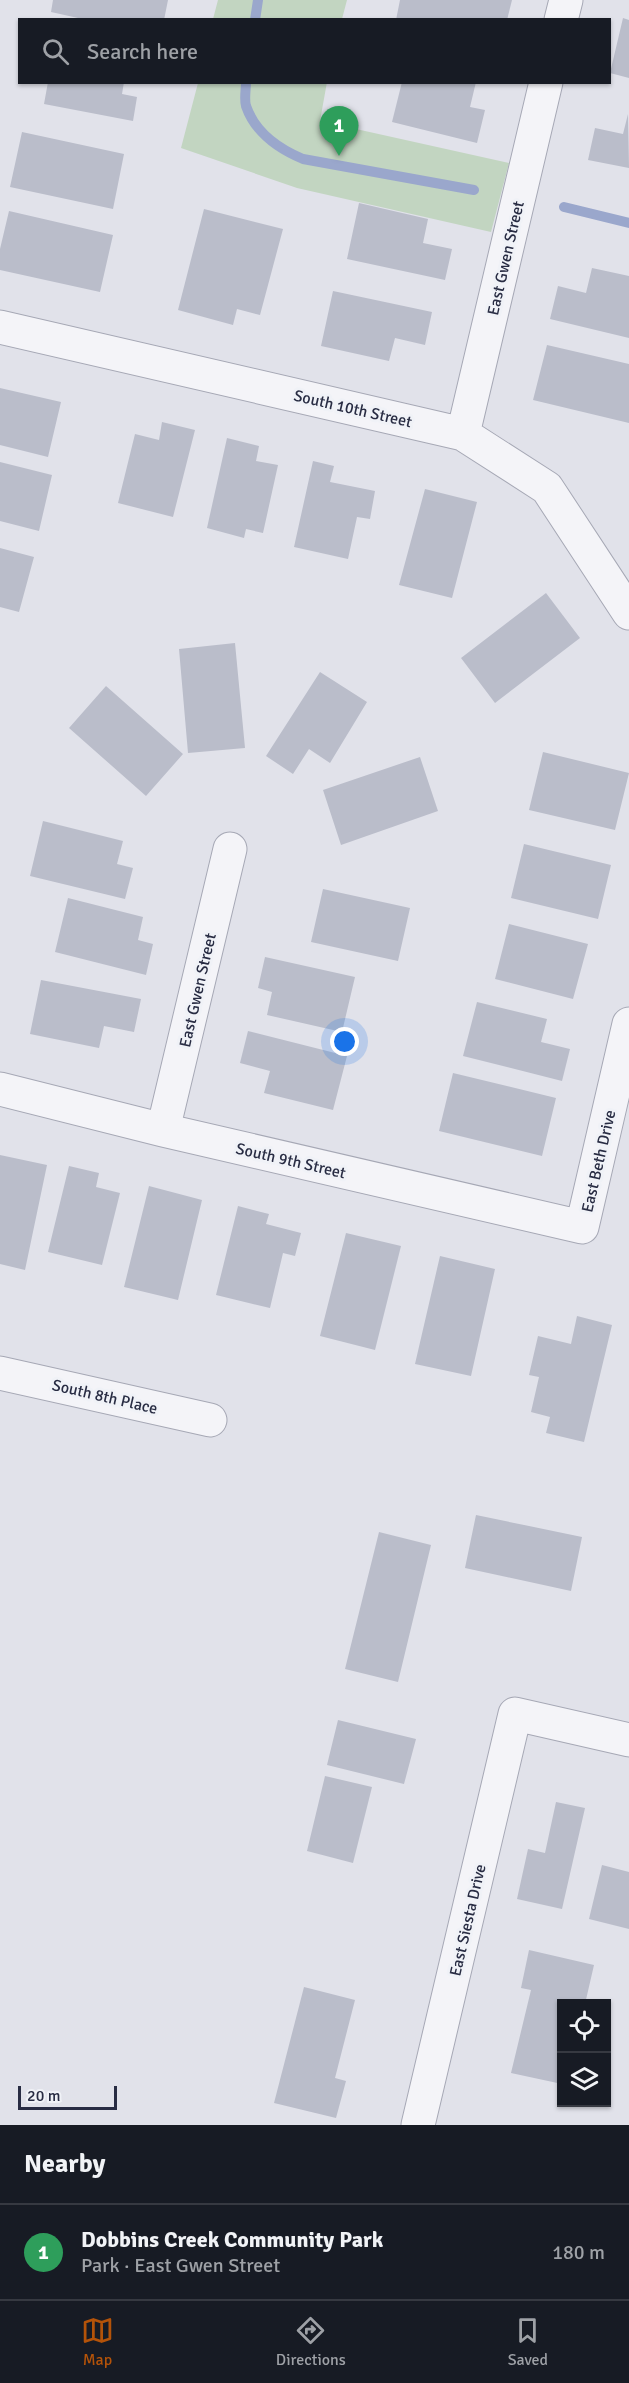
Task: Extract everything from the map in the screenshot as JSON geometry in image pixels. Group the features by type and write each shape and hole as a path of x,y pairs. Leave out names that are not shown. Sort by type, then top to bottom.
{"street":[{"path":"562,18 566,0"},
{"name":"East Gwen Street","path":"463,434 546,84"},
{"name":"South 10th Street","path":"0,327 463,434 547,488 629,613"},
{"name":"East Gwen Street","path":"163,1130 230,849"},
{"name":"East Beth Drive","path":"582,1227 629,1024"},
{"name":"South 9th Street","path":"0,1089 163,1130 582,1227"},
{"name":"South 8th Place","path":"0,1373 210,1420"},
{"name":"East Siesta Drive","path":"418,2125 515,1714 629,1740"}],"green space":[{"path":"218,0 347,0 342,18 213,18"},
{"path":"198,84 327,84 320,121 509,163 491,232 297,188 181,148"}],"building":[{"path":"53,0 168,0 164,18 78,18 51,12"},
{"path":"400,0 512,0 508,18 396,18"},
{"path":"623,18 629,20 629,78 611,73"},
{"path":"48,84 124,84 122,94 137,97 133,121 44,104"},
{"path":"402,84 476,84 470,107 485,110 477,143 392,122"},
{"path":"628,114 629,168 588,160 595,128 623,134"},
{"path":"22,132 124,154 113,209 10,187"},
{"path":"359,203 428,219 423,243 452,249 445,280 347,259"},
{"path":"204,209 283,229 260,315 237,309 233,325 178,310"},
{"path":"9,211 113,235 100,292 0,270 0,249"},
{"path":"592,268 629,276 629,338 550,319 558,286 586,293"},
{"path":"333,291 432,312 425,345 395,338 389,361 321,346"},
{"path":"547,345 629,364 629,423 533,400"},
{"path":"0,388 61,402 48,457 0,445"},
{"path":"162,422 195,430 173,517 118,503 135,434 159,440"},
{"path":"227,438 259,446 256,461 278,465 263,533 246,529 244,538 207,528"},
{"path":"313,461 334,466 330,482 375,491 370,519 357,517 348,559 294,547"},
{"path":"0,462 52,475 39,531 0,521"},
{"path":"425,489 477,502 452,598 399,585"},
{"path":"0,548 34,557 19,612 0,607"},
{"path":"546,593 580,638 495,703 461,658"},
{"path":"235,643 245,748 188,753 179,649"},
{"path":"320,672 367,702 330,763 309,749 293,774 266,756"},
{"path":"106,686 183,754 146,796 69,728"},
{"path":"543,752 629,773 615,830 529,810"},
{"path":"420,757 438,811 341,845 323,790"},
{"path":"43,821 123,841 117,864 133,868 125,899 30,876"},
{"path":"524,844 611,865 598,919 511,898"},
{"path":"323,889 410,908 398,961 311,942"},
{"path":"68,898 143,917 138,940 153,944 146,975 55,952"},
{"path":"509,924 588,944 573,999 495,979"},
{"path":"265,957 355,977 342,1032 267,1015 272,992 258,988"},
{"path":"41,980 141,999 134,1032 104,1026 99,1048 30,1034"},
{"path":"477,1002 547,1019 541,1042 570,1049 562,1081 463,1056"},
{"path":"248,1031 347,1056 333,1110 264,1093 270,1071 240,1063"},
{"path":"453,1073 556,1098 542,1156 439,1131"},
{"path":"0,1155 47,1165 25,1270 0,1264"},
{"path":"69,1166 99,1173 96,1187 120,1193 102,1265 48,1252"},
{"path":"149,1186 202,1200 178,1300 124,1287"},
{"path":"238,1206 269,1214 266,1224 301,1233 295,1256 283,1253 270,1308 216,1295"},
{"path":"346,1233 401,1246 375,1350 320,1336"},
{"path":"440,1256 495,1269 471,1376 415,1364"},
{"path":"577,1316 612,1325 584,1442 546,1433 550,1417 531,1412 539,1377 529,1375 538,1336 571,1344"},
{"path":"476,1515 582,1537 571,1591 465,1568"},
{"path":"379,1532 431,1545 398,1682 345,1669"},
{"path":"338,1720 416,1739 404,1784 327,1765"},
{"path":"325,1776 372,1787 353,1863 307,1851"},
{"path":"556,1802 585,1808 562,1909 517,1899 528,1849 545,1853"},
{"path":"602,1865 629,1872 629,1929 589,1919"},
{"path":"529,1950 594,1965 586,1999 557,1999 557,2083 511,2073 531,1990 521,1988"},
{"path":"304,1987 355,2000 335,2078 346,2081 336,2118 274,2103"}],"waterway":[{"path":"255,18 258,0"},
{"path":"246,84 246,106 255,124 277,145 294,155 303,159 474,190"},
{"path":"564,207 629,223"}],"place":[{"name":"Dobbins Creek Community Park","path":"339,156"}]}
